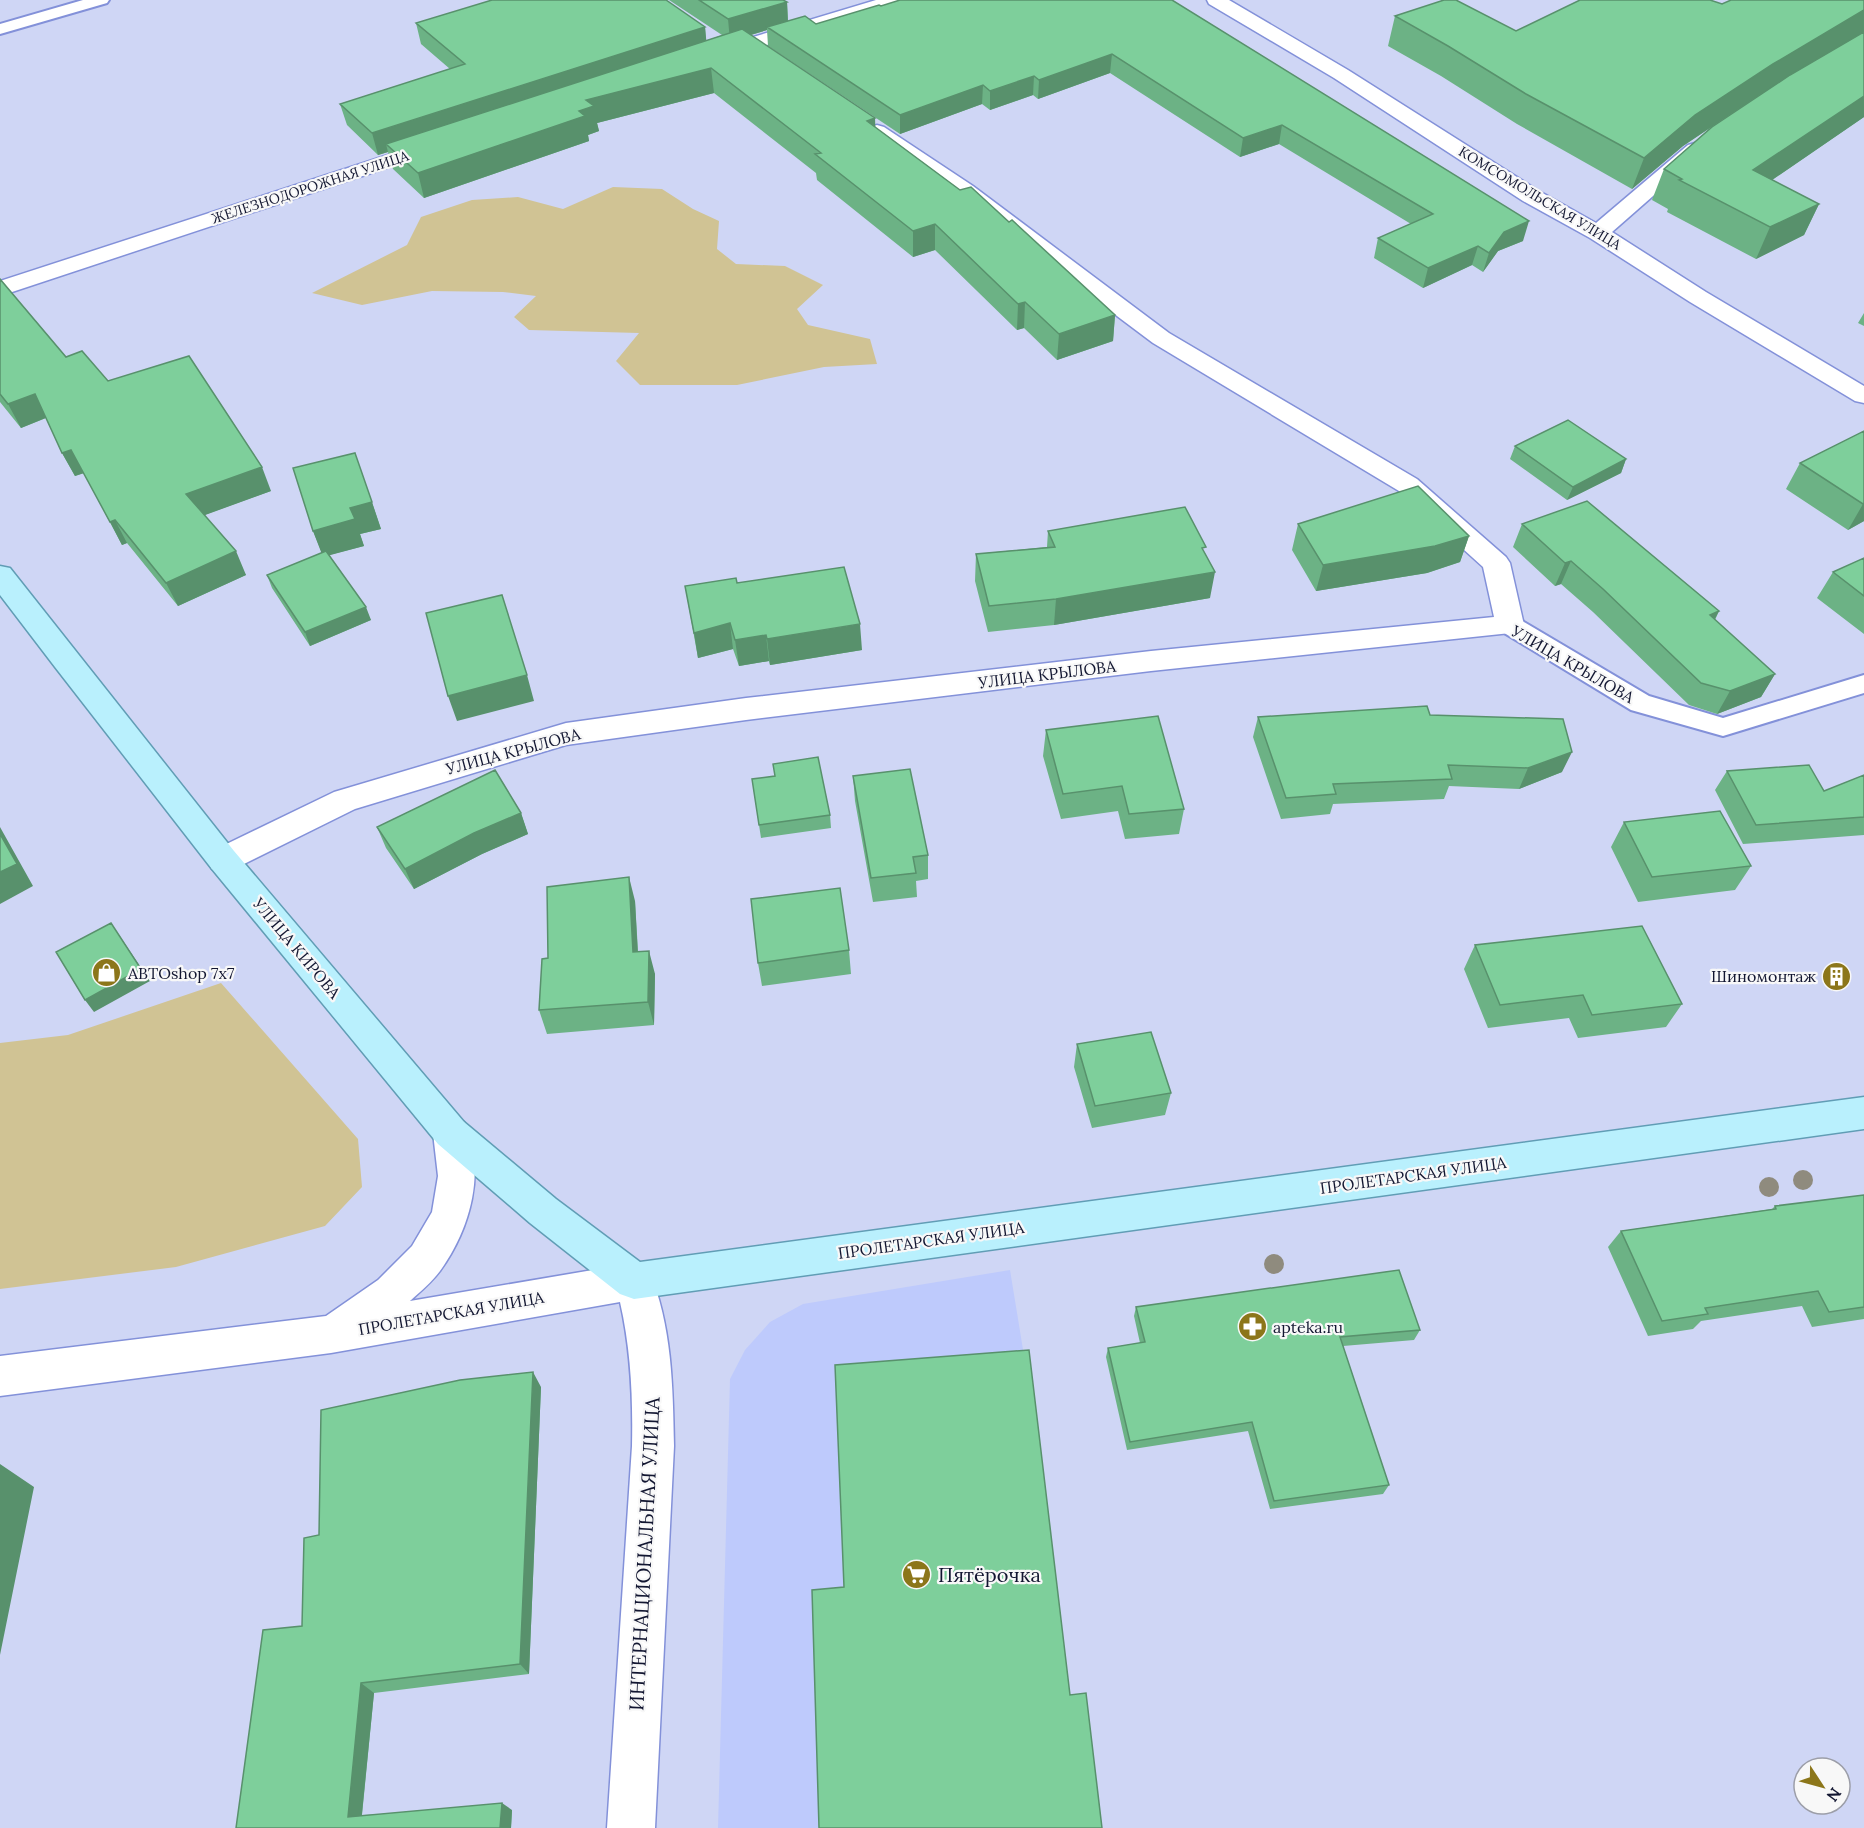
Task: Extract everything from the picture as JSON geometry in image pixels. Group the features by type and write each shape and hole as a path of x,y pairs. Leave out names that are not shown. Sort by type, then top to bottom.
{"main road":[{"name":"УЛИЦА КИРОВА","path":"0,575 223,860 451,1133 543,1211 634,1281"},
{"name":"ПРОЛЕТАРСКАЯ УЛИЦА","path":"634,1281 1864,1113"}],"street":[{"path":"693,62 896,0"},
{"name":"КОМСОМОЛЬСКАЯ УЛИЦА","path":"1216,0 1341,74 1531,196 1598,233 1698,297 1864,396"},
{"path":"708,38 727,50"},
{"path":"750,45 770,58"},
{"path":"857,118 965,190 1161,338 1408,485 1496,563 1510,625"},
{"path":"1598,233 1691,152 1710,139"},
{"name":"ЖЕЛЕЗНОДОРОЖНАЯ УЛИЦА","path":"0,289 454,140"},
{"name":"УЛИЦА КРЫЛОВА","path":"223,860 345,800 566,734 746,709 1151,661 1510,625"},
{"path":"331,1334 392,1293 426,1258 450,1216 457,1176 451,1133"},
{"name":"ПРОЛЕТАРСКАЯ УЛИЦА","path":"0,1376 331,1334 634,1281"},
{"name":"ИНТЕРНАЦИОНАЛЬНАЯ УЛИЦА","path":"631,1828 653,1446 653,1402 648,1337 634,1281"}],"lane":[{"path":"0,29 101,0"},
{"name":"УЛИЦА КРЫЛОВА","path":"1510,625 1640,703 1723,727 1864,684"}],"shaded area":[{"path":"613,187 662,189 693,209 719,221 717,249 736,264 785,266 823,285 797,309 808,325 870,339 877,364 824,367 737,385 640,385 616,361 639,333 529,330 514,317 536,296 503,292 432,291 362,305 312,293 407,245 421,217 472,200 518,197 563,209"},
{"path":"221,983 358,1139 362,1187 325,1226 176,1267 0,1289 0,1043 68,1035"},
{"path":"1010,1270 1026,1368 1066,1706 1096,1828 718,1828 730,1379 745,1350 770,1322 803,1304"}],"building":[{"path":"492,0 666,0 705,27 372,133 340,104 465,64 416,23"},
{"path":"699,0 783,0 787,2 728,19"},
{"path":"900,0 1172,0 1529,221 1504,232 1489,253 1478,246 1428,268 1378,238 1433,214 1282,125 1243,138 1112,54 1039,80 1034,76 990,91 983,85 900,115 767,27 805,16 816,24"},
{"path":"1444,0 1456,0 1516,31 1580,0 1710,0 1722,4 1731,0 1864,0 1864,10 1773,64 1695,115 1644,158 1526,94 1395,16"},
{"path":"742,29 875,118 867,121 960,190 971,187 1009,222 1012,220 1115,315 1059,334 1025,302 1018,304 935,224 913,231 815,154 821,153 711,68 586,100 594,106 579,111 585,116 418,173 386,144"},
{"path":"1864,32 1864,96 1753,170 1819,204 1770,227 1679,180 1682,179 1664,169 1712,127 1790,75"},
{"path":"0,279 66,357 82,351 108,381 189,356 262,467 186,494 236,551 166,583 115,520 110,522 71,450 62,453 35,394 8,404 0,394"},
{"path":"1568,420 1626,459 1573,487 1515,446"},
{"path":"1864,431 1864,503 1863,504 1800,463"},
{"path":"355,453 372,502 350,508 355,519 313,531 293,468"},
{"path":"1418,486 1469,536 1435,546 1323,565 1298,524"},
{"path":"1587,501 1719,611 1710,615 1775,674 1730,691 1701,683 1603,589 1571,561 1565,563 1522,524"},
{"path":"1185,507 1206,547 1202,548 1215,572 1056,599 989,606 976,554 1055,547 1048,531"},
{"path":"326,551 366,607 305,632 267,575"},
{"path":"1864,558 1864,596 1833,572"},
{"path":"844,567 860,624 767,639 766,635 735,640 730,623 694,633 685,586 736,578 737,583"},
{"path":"502,595 527,675 448,696 426,613"},
{"path":"1427,706 1430,715 1563,719 1572,752 1528,768 1448,765 1452,779 1333,784 1336,794 1286,798 1258,717"},
{"path":"1158,716 1184,809 1129,814 1122,786 1063,794 1046,730"},
{"path":"818,757 830,815 759,825 752,779 775,776 773,764"},
{"path":"1809,765 1824,791 1864,775 1864,817 1756,825 1727,771"},
{"path":"910,769 928,855 913,857 916,873 871,878 853,776"},
{"path":"495,770 521,813 474,833 405,869 377,827"},
{"path":"1720,811 1751,866 1652,877 1624,822"},
{"path":"0,834 17,864 0,872"},
{"path":"629,877 633,952 649,951 648,1002 539,1010 542,959 548,958 547,887"},
{"path":"840,888 849,950 758,963 751,899"},
{"name":"АВТОshop 7x7","path":"111,923 141,969 85,1000 56,952"},
{"path":"1642,926 1682,1004 1592,1015 1583,995 1500,1005 1475,945"},
{"path":"1151,1032 1171,1093 1095,1106 1077,1044"},
{"path":"1864,1195 1864,1307 1829,1312 1818,1291 1705,1308 1708,1314 1662,1321 1621,1231 1776,1209 1775,1206"},
{"path":"1399,1270 1420,1330 1340,1337 1389,1485 1274,1501 1252,1422 1130,1442 1108,1348 1145,1342 1136,1307"},
{"path":"1029,1350 1070,1695 1086,1693 1102,1828 819,1828 812,1590 844,1587 835,1365"},
{"path":"533,1372 520,1664 361,1683 348,1817 502,1803 500,1828 236,1828 263,1630 302,1626 304,1538 319,1535 321,1410 460,1380"}],"place":[{"name":"АВТОshop 7x7","path":"107,973"},
{"name":"Шиномонтаж","path":"1837,976"},
{"name":"apteka.ru","path":"1252,1327"},
{"name":"Пятёрочка","path":"917,1574"}]}
